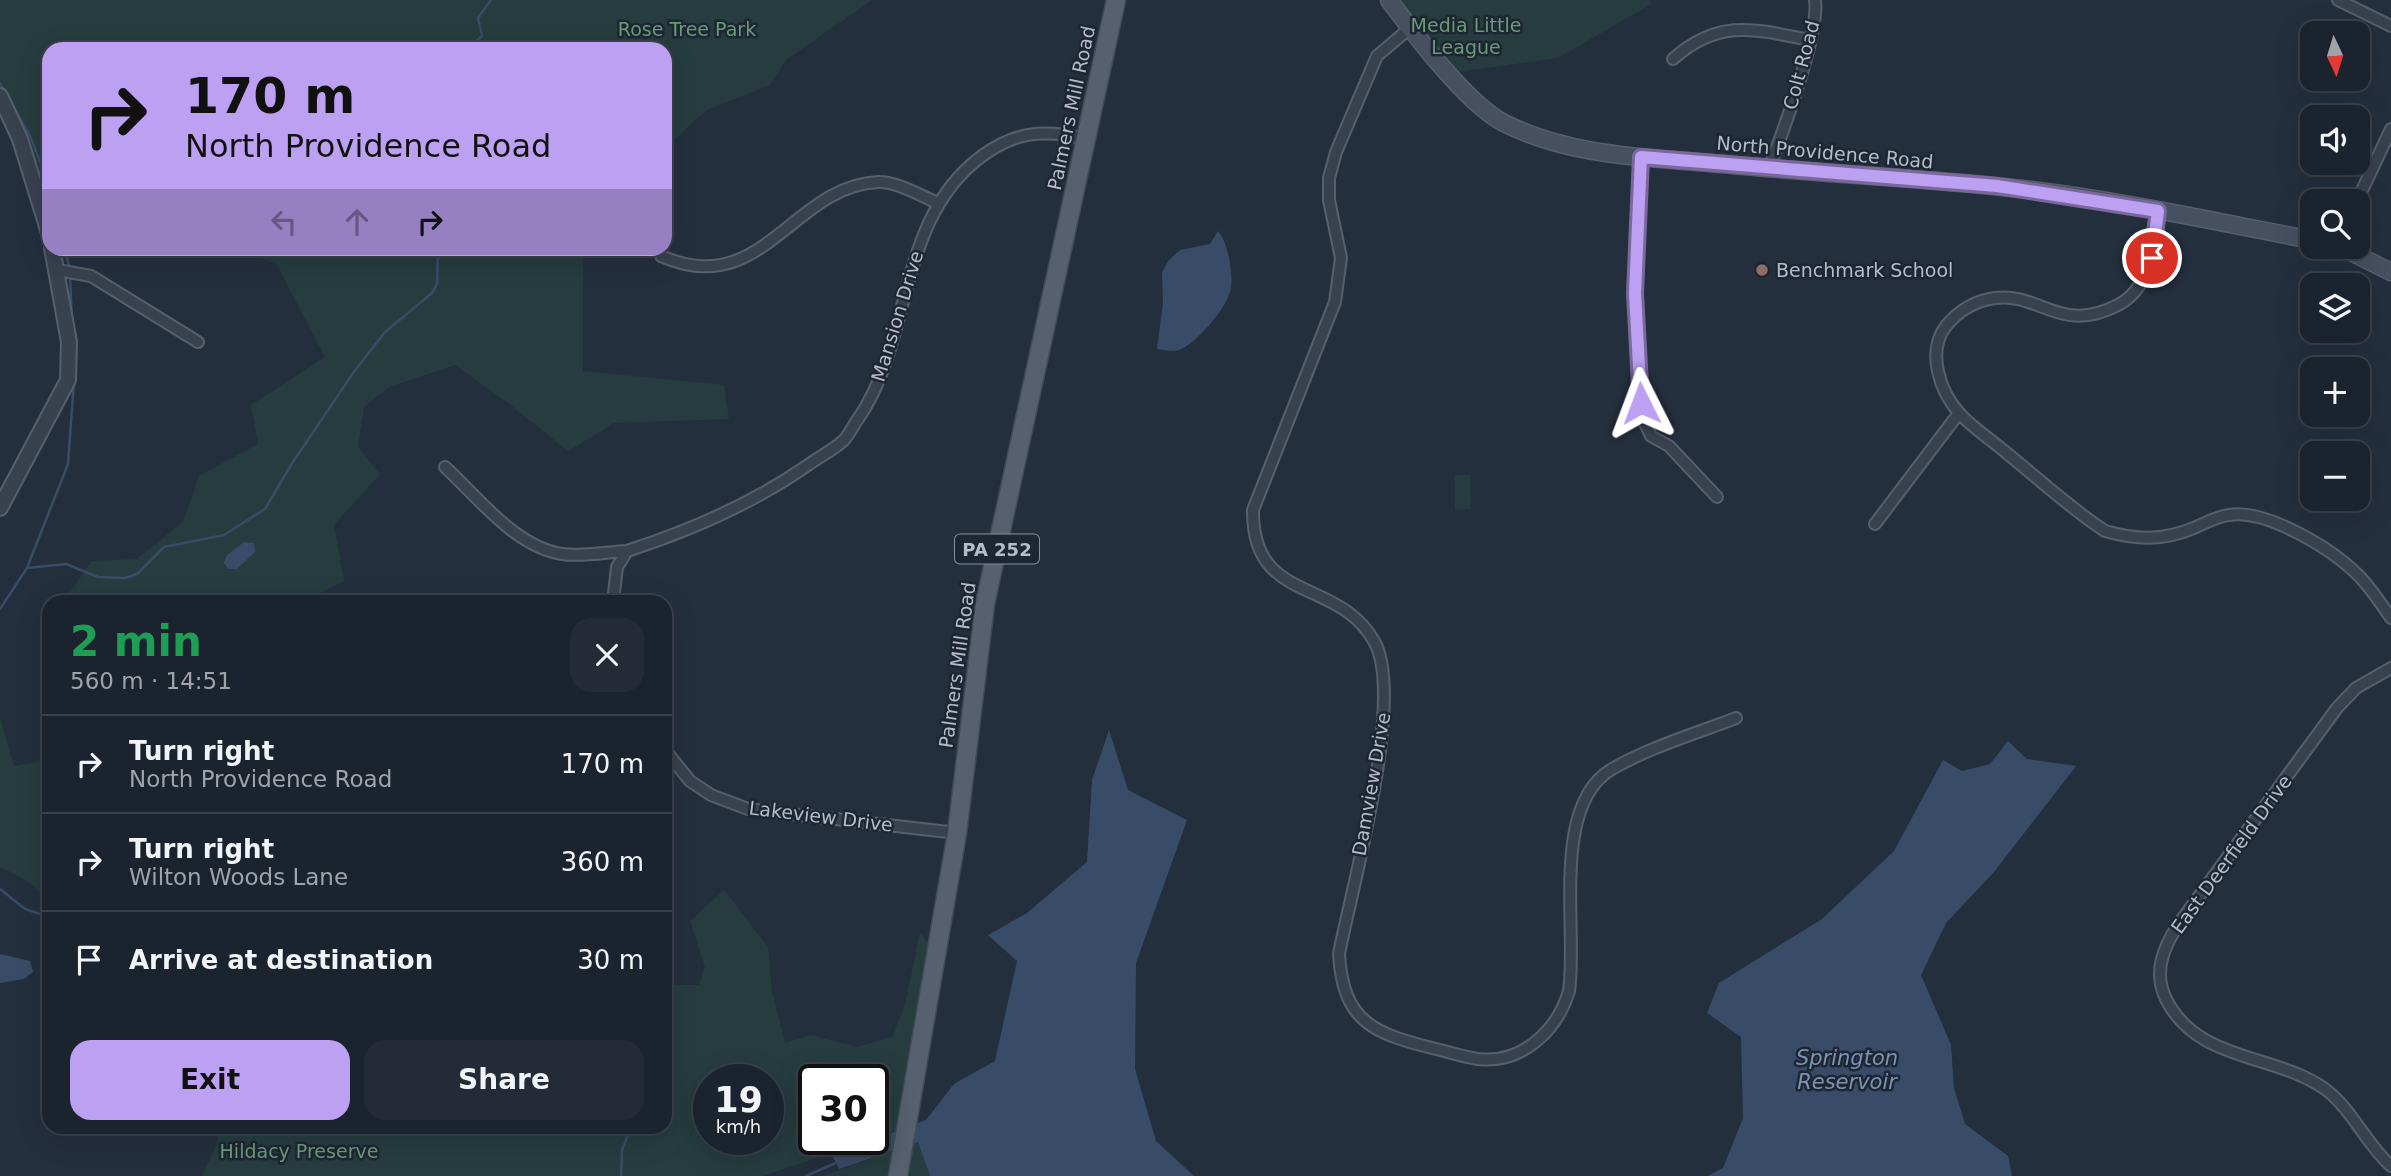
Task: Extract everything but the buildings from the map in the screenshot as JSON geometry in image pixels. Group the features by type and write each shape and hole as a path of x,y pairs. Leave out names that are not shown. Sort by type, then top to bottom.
{"main road":[{"name":"Palmers Mill Road","path":"899,1173 913,1105 957,832 985,604 1116,0"},
{"name":"North Providence Road","path":"1390,0 1410,28 1480,106 1501,121 1560,145 1641,157 1997,186 2158,211 2300,238"},
{"path":"2365,259 2391,272"}],"street":[{"name":"Colt Road","path":"1769,169 1787,119 1815,21 1815,0"},
{"path":"2338,0 2391,26"},
{"name":"Damview Drive","path":"1410,28 1377,56 1336,152 1329,177 1329,200 1341,258 1335,302 1253,510 1252,535 1261,557 1277,575 1344,608 1374,641 1384,680 1384,729 1339,954 1341,985 1349,1002 1376,1030 1395,1039 1479,1059 1509,1057 1544,1036 1565,1005 1569,991 1572,857 1577,818 1590,790 1610,770 1736,718"},
{"path":"1674,59 1689,45 1716,32 1740,28 1809,40"},
{"path":"0,96 20,139 42,210"},
{"path":"2363,189 2391,129"},
{"name":"Mansion Drive","path":"627,551 694,527 756,499 843,440 869,403 887,360 920,238 939,203 967,167 1000,142 1021,134 1043,131 1086,138"},
{"path":"1641,157 1635,293 1643,419 1651,436 1668,446 1717,498"},
{"path":"661,256 680,264 703,266 744,260 799,220 818,202 849,188 880,181 939,203"},
{"path":"2158,211 2152,258 2139,285 2121,303 2096,314 2074,316 1997,297 1975,303 1957,312 1943,330 1935,355 1940,382 1959,414 2105,531 2127,537 2157,540 2226,515 2247,513 2268,518 2316,545 2357,574 2391,618"},
{"path":"0,508 68,380 69,342 54,256"},
{"path":"57,270 91,276 198,342"},
{"path":"1875,524 1959,414"},
{"path":"445,467 517,534 540,547 563,554 627,551"},
{"path":"614,595 617,567 627,551"},
{"name":"East Deerfield Drive","path":"2391,668 2356,688 2337,708 2178,925 2165,945 2161,965 2161,989 2172,1011 2192,1032 2212,1045 2301,1076 2326,1090 2378,1155 2391,1166"},
{"name":"Lakeview Drive","path":"672,759 690,781 711,794 748,808 957,832"}],"green space":[{"name":"Rose Tree Park","path":"0,0 872,0 786,60 770,85 707,110 672,142 672,42 42,42 42,184 0,80"},
{"name":"Media Little League","path":"1397,0 1650,0 1651,4 1558,58 1450,73"},
{"path":"257,256 583,256 583,371 724,385 729,419 614,423 568,451 455,365 389,387 364,407 358,447 380,474 334,525 344,581 317,595 68,595 92,561 137,559 183,522 199,476 258,444 251,405 325,357 277,265"},
{"path":"1455,475 1470,475 1471,509 1455,510"},
{"path":"0,717 14,766 42,761 42,896 29,882 0,868"},
{"name":"Hildacy Preserve","path":"724,890 768,947 772,991 785,1043 811,1035 857,1047 892,1037 905,1005 920,932 929,945 898,1130 889,1133 889,1064 798,1064 798,1155 825,1155 763,1176 202,1176 218,1142 217,1134 672,1134 672,983 699,985 705,967 690,921"},
{"path":"919,1142 930,1176 907,1176 914,1143"},
{"path":"893,1151 888,1176 822,1176 882,1155 889,1155"}],"water":[{"path":"1218,231 1229,258 1229,296 1202,333 1186,346 1174,351 1157,349 1163,303 1162,272 1169,260 1180,250 1210,244"},
{"path":"244,542 254,543 255,552 237,569 228,569 224,563 227,555"},
{"path":"1109,730 1128,790 1187,820 1136,963 1135,1069 1156,1141 1194,1176 930,1176 918,1142 889,1152 889,1134 926,1120 954,1084 995,1061 1017,961 988,935 1027,913 1087,862 1092,780"},
{"name":"Springton Reservoir","path":"2008,741 2027,759 2076,766 1994,872 1946,923 1921,975 1951,1045 1954,1088 1965,1124 2008,1156 2012,1176 1708,1176 1723,1168 1743,1118 1741,1037 1707,1013 1719,983 1822,919 1894,851 1943,760 1962,771 1990,764"},
{"path":"0,954 30,961 33,972 24,979 0,983"},
{"path":"832,1155 880,1155 839,1169"}],"waterway":[{"path":"476,42 482,36 478,18 491,0"},
{"path":"0,83 5,92"},
{"path":"9,98 30,136 42,166"},
{"path":"67,256 69,269"},
{"path":"27,568 66,564 98,577 125,578 137,574 164,547 224,535 265,509 353,373 385,332 432,293 437,284 438,256"},
{"path":"70,276 72,322"},
{"path":"0,609 27,568 68,464 74,381"},
{"path":"0,889 25,909 42,915"},
{"path":"621,1176 622,1150 628,1134"},
{"path":"806,1176 838,1162"}],"place":[{"name":"Benchmark School","path":"1762,270"}],"route":[{"path":"1641,403 1635,293 1641,157 1997,186 2158,211 2152,258"}]}
